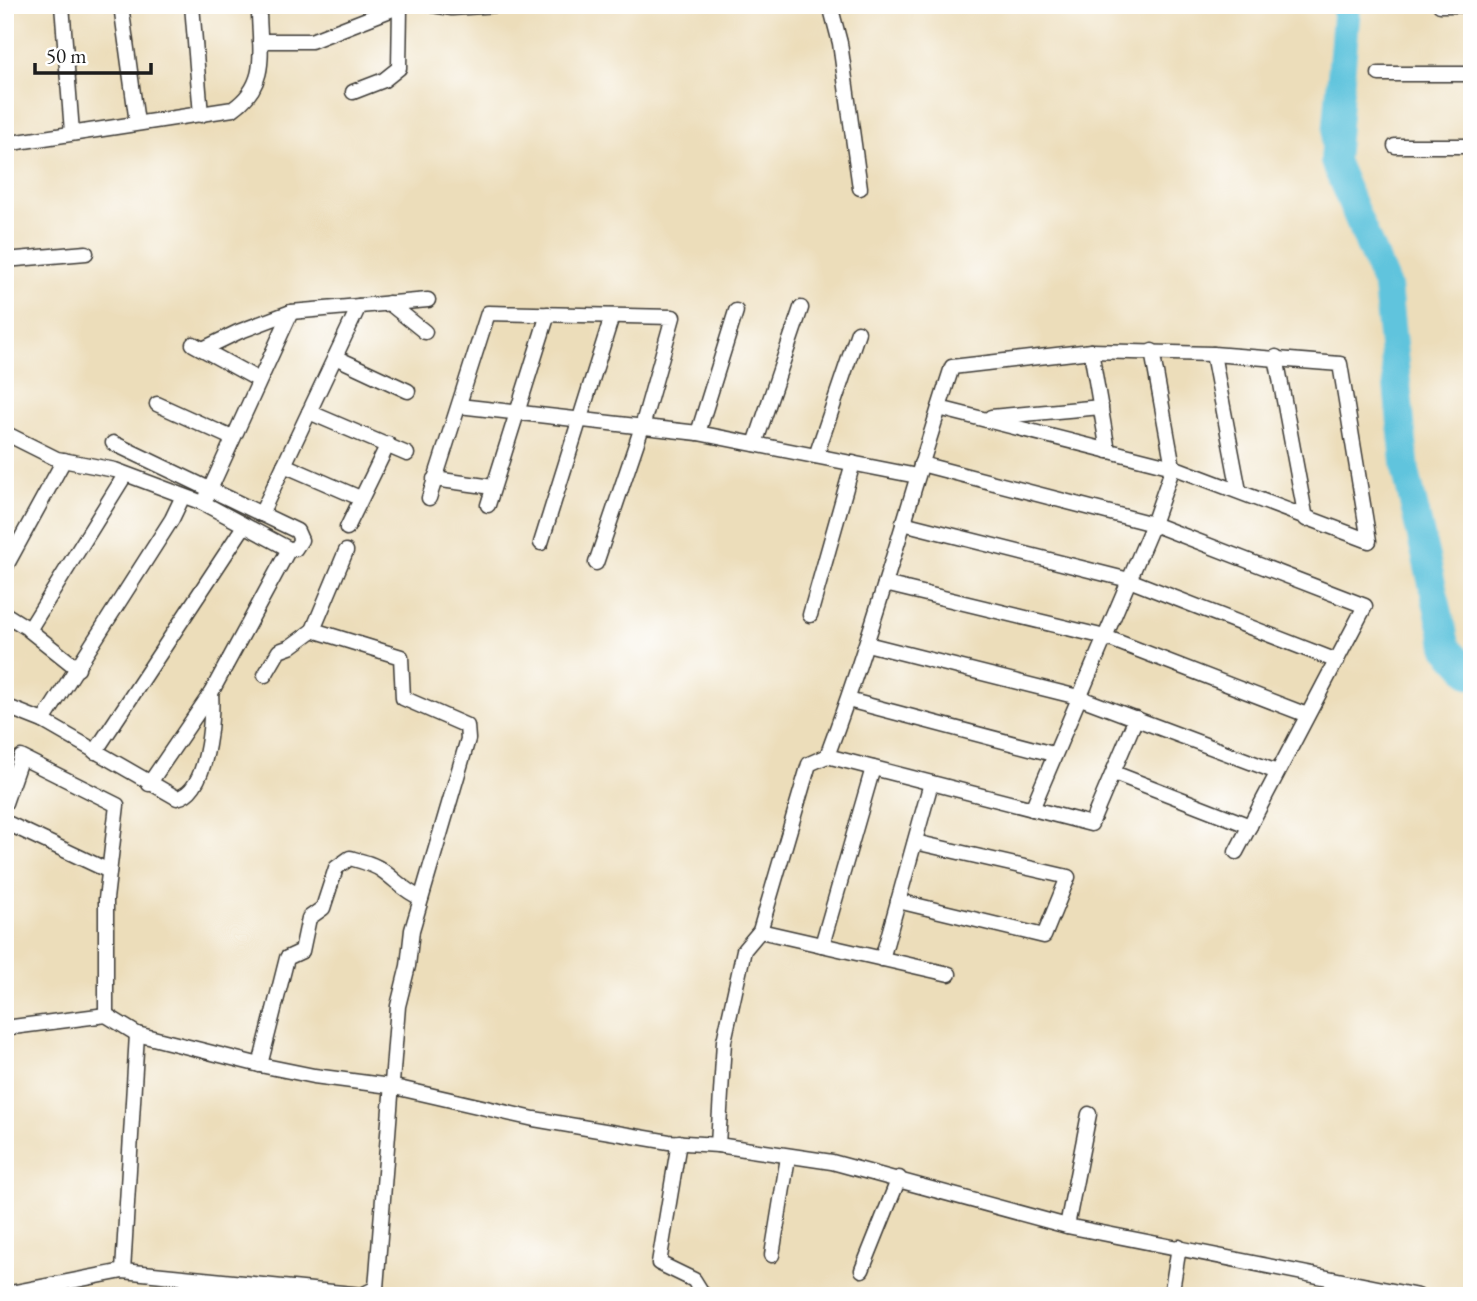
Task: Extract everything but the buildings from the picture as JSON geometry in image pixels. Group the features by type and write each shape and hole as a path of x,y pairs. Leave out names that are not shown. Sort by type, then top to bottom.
{"street":[{"path":"62,5 72,132"},
{"path":"121,5 137,123"},
{"path":"192,5 201,115"},
{"path":"6,141 233,109 246,100 257,84 259,5"},
{"path":"432,5 452,8 498,5"},
{"path":"830,5 840,43 860,188"},
{"path":"1440,5 1472,5"},
{"path":"260,41 311,41 402,6 399,68 384,80 353,92"},
{"path":"1379,74 1472,74"},
{"path":"1395,146 1472,146"},
{"path":"5,260 86,253"},
{"path":"259,380 199,346 291,312 428,300"},
{"path":"389,303 425,332"},
{"path":"261,514 359,306"},
{"path":"755,444 801,308"},
{"path":"698,433 736,311"},
{"path":"203,503 291,312"},
{"path":"429,498 488,313 673,317 642,427 596,563"},
{"path":"488,505 548,314"},
{"path":"541,542 612,316"},
{"path":"816,456 858,332"},
{"path":"1091,351 1108,451"},
{"path":"827,756 867,644 919,470 952,367 1091,351 1276,357 1340,364 1369,541 1173,467 939,408"},
{"path":"1032,809 1053,754 1153,524 1173,467 1152,351"},
{"path":"1213,354 1239,491"},
{"path":"335,357 408,391"},
{"path":"1276,357 1306,519"},
{"path":"157,404 232,438"},
{"path":"458,405 698,433 853,463 919,470 1153,524 1365,606 1236,852"},
{"path":"977,418 1101,407"},
{"path":"309,412 407,454"},
{"path":"5,433 64,460 125,475 203,503 289,549 295,549 301,540 297,531 113,443"},
{"path":"347,528 387,444"},
{"path":"5,568 64,460"},
{"path":"810,615 853,463"},
{"path":"284,465 360,498"},
{"path":"29,629 125,475"},
{"path":"435,479 494,488"},
{"path":"43,721 78,669 183,496"},
{"path":"903,523 1129,580 1337,662"},
{"path":"95,751 244,526"},
{"path":"149,784 211,693 289,549"},
{"path":"265,675 279,651 313,630 346,551"},
{"path":"885,584 1105,637 1307,715"},
{"path":"5,614 29,629 78,669"},
{"path":"5,1294 72,1288 123,1271 362,1295 377,1292 390,1086 398,1006 421,898 464,760 467,726 403,698 401,657 313,630"},
{"path":"867,644 1078,696 1277,772"},
{"path":"5,706 43,721 177,799 192,789 203,763 211,729 211,693"},
{"path":"848,700 1053,754"},
{"path":"718,1145 724,1041 744,950 760,931 809,764 827,756 1091,824 1136,718"},
{"path":"5,803 21,757 117,805 106,899 106,1015"},
{"path":"822,945 873,768"},
{"path":"1114,773 1250,826"},
{"path":"882,958 931,783"},
{"path":"5,822 109,871"},
{"path":"898,901 1044,936 1068,877 915,842"},
{"path":"260,1065 287,958 302,951 309,918 323,908 336,868 350,858 365,862 384,871 406,892 421,898"},
{"path":"760,931 949,974"},
{"path":"5,1028 106,1015 137,1034 260,1065 314,1076 390,1086 534,1119 678,1142 718,1145 832,1162 1067,1226 1179,1247 1357,1291 1418,1296"},
{"path":"123,1271 137,1034"},
{"path":"1067,1226 1089,1114"},
{"path":"678,1142 659,1264 694,1280 704,1296"},
{"path":"772,1255 788,1157"},
{"path":"862,1270 898,1178"},
{"path":"1171,1296 1179,1247"}],"waterway":[{"path":"1347,5 1334,161 1387,287 1406,472 1447,648 1472,675"}]}
